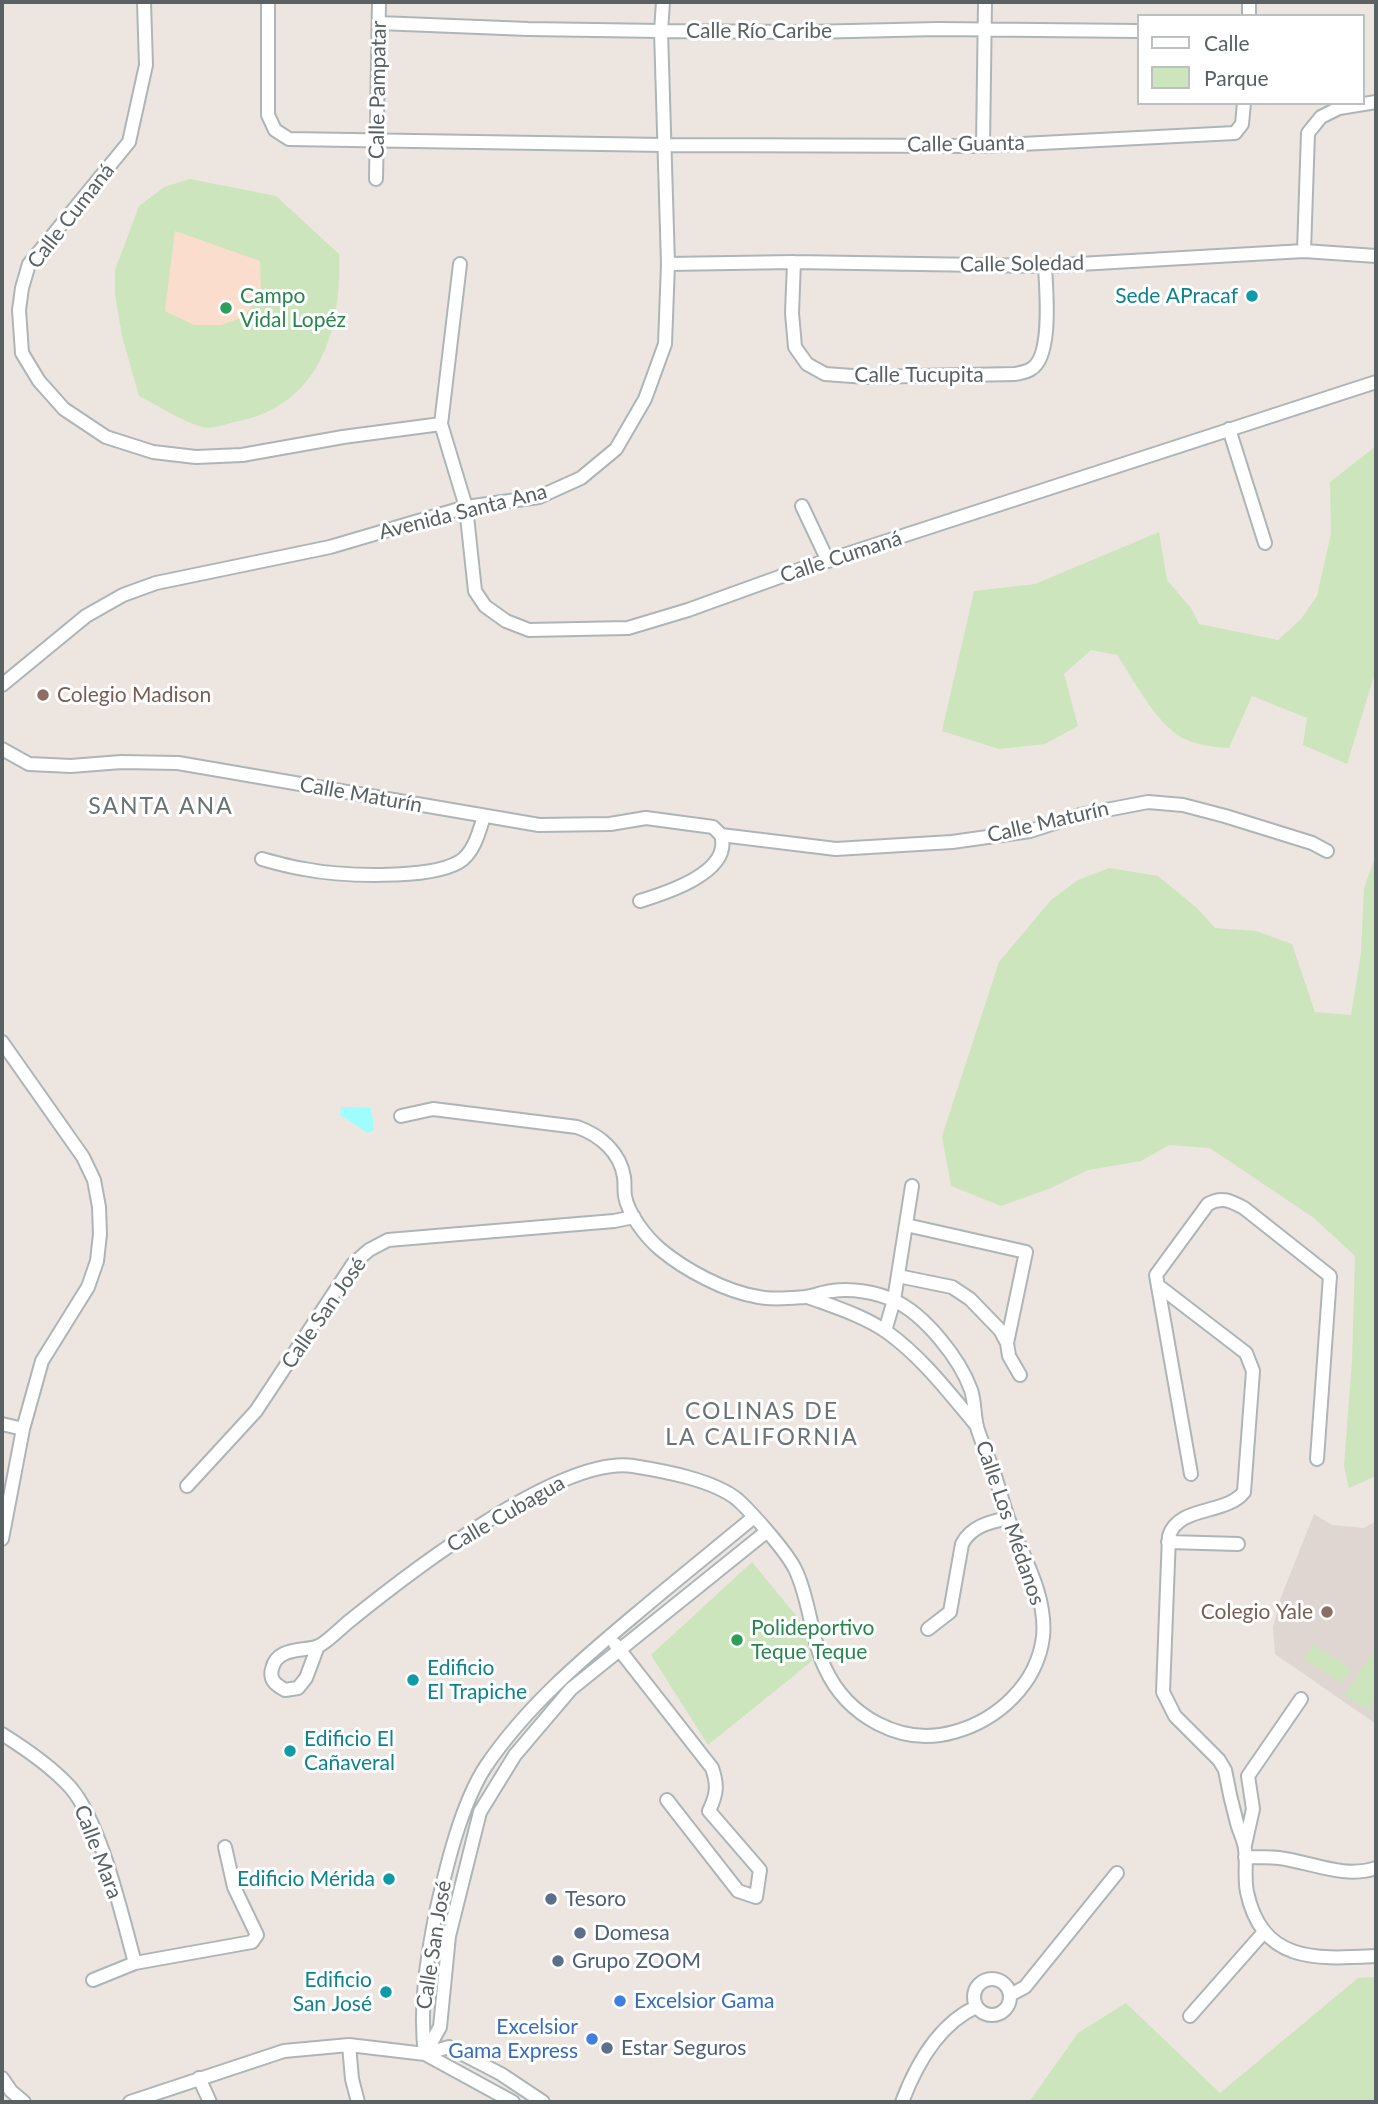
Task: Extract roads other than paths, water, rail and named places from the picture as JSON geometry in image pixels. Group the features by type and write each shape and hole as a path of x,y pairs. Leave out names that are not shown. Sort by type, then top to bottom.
{"street":[{"name":"Calle Cumaná","path":"144,2 146,65 129,142 29,264 22,288 19,310 22,353 39,381 64,409 106,437 153,452 196,457 242,455 343,437 441,424"},
{"name":"Calle Guanta","path":"268,2 268,115 275,130 289,139 664,145 983,146 1235,133 1242,124 1244,105"},
{"name":"Calle Pampatar","path":"376,179 379,2"},
{"name":"Avenida Santa Ana","path":"2,685 86,616 123,595 156,583 330,547 466,508 539,497 581,478 617,449 645,399 666,344 668,264 661,31 663,2"},
{"path":"983,146 985,2"},
{"name":"Calle Río Caribe","path":"379,23 661,31 1136,31"},
{"path":"1304,251 1308,133 1321,117 1339,107 1354,105"},
{"name":"Calle Soledad","path":"668,264 794,262 1045,266 1304,251 1376,256"},
{"name":"Calle Tucupita","path":"794,262 792,313 795,347 807,364 825,374 866,377 1015,374 1032,369 1040,359 1047,322 1045,266"},
{"name":"Calle Cumaná","path":"460,264 441,424 466,508 475,592 485,606 506,621 529,630 628,628 1376,382"},
{"path":"1229,429 1265,543"},
{"path":"803,506 828,561"},
{"name":"Calle Maturín","path":"2,749 29,764 178,764 539,825 610,824 646,818 713,827 721,835 835,849 952,842 1030,831 1080,814 1148,802 1183,805 1225,816 1312,843 1327,851"},
{"path":"262,859 306,870 416,873 437,870 460,861 471,849 484,816"},
{"path":"640,901 676,890 714,865 723,842 721,835"},
{"path":"2,1042 83,1157 94,1180 100,1234 97,1261 88,1287 42,1361 23,1429 2,1539"},
{"name":"Calle Los Médanos","path":"401,1116 433,1109 577,1127 592,1132 614,1151 621,1163 625,1179 625,1197 634,1217 659,1248 708,1280 760,1298 808,1297 834,1290 863,1292 894,1300 920,1318 946,1345 971,1391 977,1426 1008,1518 1040,1597 1042,1637 1031,1672 1011,1701 985,1721 950,1734 922,1736 873,1722 852,1708 824,1667 795,1568 766,1532"},
{"path":"885,1331 894,1300 912,1186"},
{"path":"1191,1474 1156,1275 1203,1211 1217,1199 1229,1200 1244,1208 1330,1276 1317,1459"},
{"name":"Calle San José","path":"187,1486 256,1411 353,1264 369,1250 388,1240 634,1217"},
{"path":"906,1225 1026,1252 1007,1343 1009,1356 1020,1374"},
{"path":"898,1276 952,1287 987,1314 1007,1343"},
{"path":"1160,1287 1246,1353 1252,1371 1244,1492 1229,1504 1184,1518 1171,1530 1168,1542 1163,1692 1175,1716 1219,1760 1224,1770 1245,1852 1247,1890 1252,1908 1264,1932 1292,1952 1305,1956 1322,1959 1376,1956"},
{"name":"Calle Los Médanos","path":"808,1297 848,1311 885,1331 915,1355 977,1426"},
{"path":"2,1424 23,1429"},
{"name":"Calle Cubagua","path":"318,1646 452,1545 546,1487 601,1467 627,1465 710,1485 735,1497 766,1532"},
{"name":"Calle San José","path":"425,2054 422,2028 423,1993 432,1933 463,1815 485,1768 559,1679 754,1517"},
{"path":"928,1629 950,1612 962,1544 967,1535 973,1530 1008,1518"},
{"name":"Calle San José","path":"425,2054 440,2027 449,1936 480,1812 515,1755 571,1689 766,1532"},
{"path":"1168,1542 1238,1544"},
{"path":"608,1637 712,1768 718,1783 709,1811 760,1870 757,1896 754,1898 738,1891 667,1800"},
{"path":"1245,1852 1252,1809 1248,1776 1301,1699"},
{"name":"Calle Mara","path":"2,1734 52,1769 72,1789 85,1810 96,1835 135,1962"},
{"path":"93,1980 135,1962 252,1942 256,1939 257,1935 232,1881 225,1847"},
{"path":"1245,1852 1346,1872 1363,1872 1376,1868"},
{"path":"1010,1995 1025,1987 1117,1873"},
{"path":"1190,2016 1264,1932"},
{"path":"432,1933 449,1936"},
{"path":"995,1979 1009,1989 1007,2007 998,2014 986,2014 976,2007 974,1995 978,1984 983,1981 995,1979"},
{"path":"902,2102 925,2055 963,2013 976,2007"},
{"path":"349,2045 352,2079 358,2102"},
{"path":"130,2102 284,2051 349,2045 425,2054 449,2048 501,2074 543,2102"},
{"path":"425,2054 513,2102"},
{"path":"2,2078 11,2091 24,2102"},
{"path":"199,2078 210,2102"}],"water":[{"path":"341,1107 371,1108 374,1130 368,1133 340,1115"}],"place":[{"name":"Sede APracaf","path":"1252,296"},
{"name":"Campo Vidal Lopéz","path":"226,308"},
{"name":"Colegio Madison","path":"43,695"},
{"name":"Colegio Yale","path":"1327,1612"},
{"name":"Polideportivo Teque Teque","path":"737,1640"},
{"name":"Edificio El Trapiche","path":"413,1680"},
{"name":"Edificio El Cañaveral","path":"290,1751"},
{"name":"Edificio Mérida","path":"389,1879"},
{"name":"Tesoro","path":"551,1899"},
{"name":"Domesa","path":"580,1933"},
{"name":"Grupo ZOOM","path":"558,1961"},
{"name":"Edificio San José","path":"386,1992"},
{"name":"Excelsior Gama","path":"620,2001"},
{"name":"Excelsior Gama Express","path":"592,2039"},
{"name":"Estar Seguros","path":"607,2048"}],"district":[{"name":"SANTA ANA","path":"161,807"},
{"name":"COLINAS DE LA CALIFORNIA","path":"762,1425"}]}
